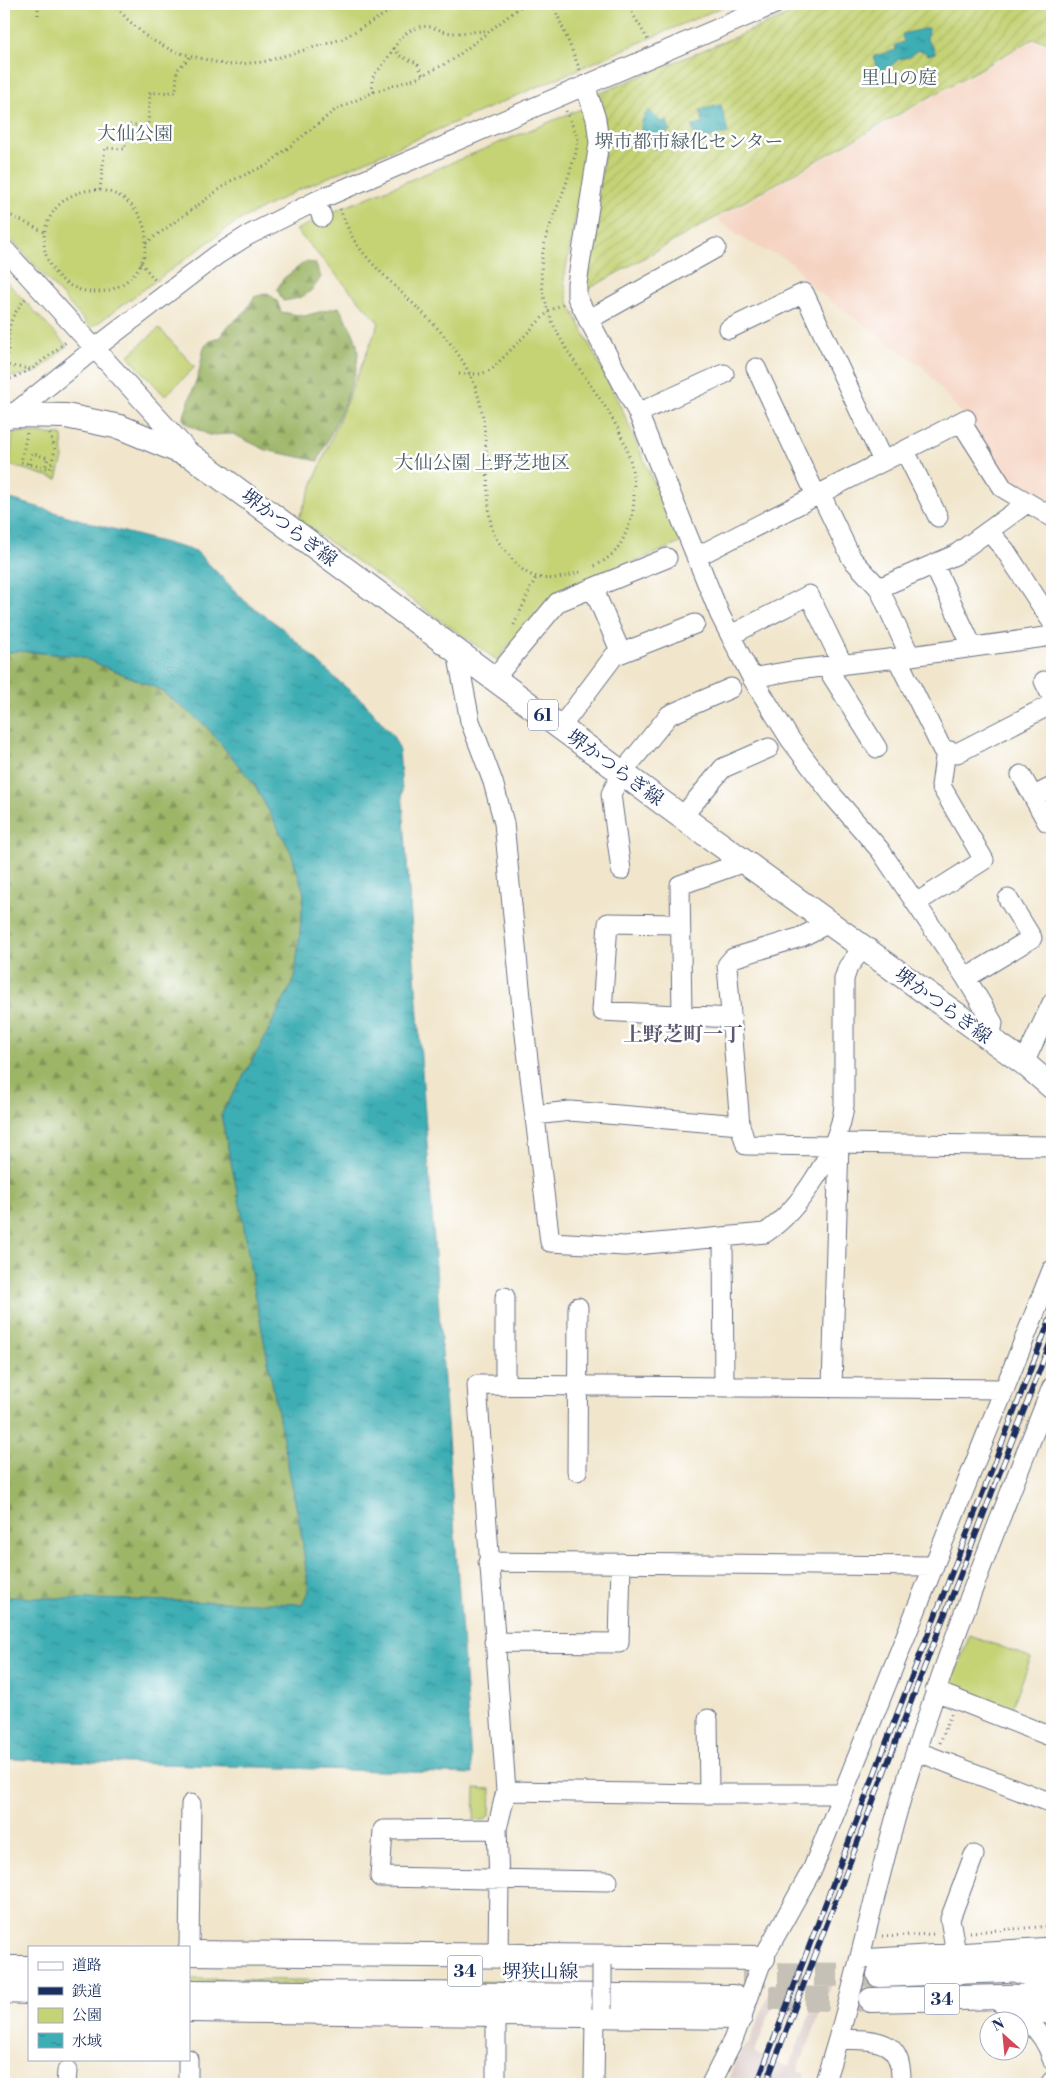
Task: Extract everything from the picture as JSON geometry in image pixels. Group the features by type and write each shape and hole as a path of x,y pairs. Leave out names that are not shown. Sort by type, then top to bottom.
{"main road":[{"name":"堺かつらぎ線","path":"8,416 66,416 120,427 194,457 494,680 829,924 1024,1063 1052,1087"},
{"path":"190,1953 498,1955 602,1961 763,1958"},
{"name":"34","path":"879,1975 1006,1970 1052,1966"},
{"name":"堺狭山線","path":"190,1969 742,1974"},
{"path":"4,1991 28,1992"},
{"name":"堺狭山線","path":"190,1992 737,2007"},
{"name":"34","path":"871,2000 1052,1996"},
{"path":"190,2010 496,2015 599,2014 737,2007"}],"street":[{"path":"8,416 217,255 247,236 319,209 583,79 774,4"},
{"path":"583,79 596,118 599,143 576,284 577,297 638,413 720,614 752,678 790,739 833,796 880,850 966,978 993,1023 990,1040"},
{"path":"588,320 716,248"},
{"path":"4,249 194,457"},
{"path":"729,329 804,293 883,460"},
{"path":"756,368 852,559 879,588 904,657 942,749 957,753 1052,704"},
{"path":"638,413 724,374"},
{"path":"696,556 963,420 1004,488 1052,517"},
{"path":"905,451 938,517"},
{"path":"879,588 955,555 1027,503"},
{"path":"989,532 1005,550 1052,622"},
{"path":"494,680 558,602 667,558"},
{"path":"934,565 972,646"},
{"path":"593,588 622,653"},
{"path":"731,635 809,594 835,666 877,748"},
{"path":"560,728 614,656 696,624"},
{"path":"752,678 796,670 1052,636"},
{"path":"457,652 470,721 493,782 504,823 522,1018 550,1242 625,1246 764,1233 778,1225 808,1188 824,1164 842,1122 844,1106 844,979 848,966 863,948"},
{"path":"622,870 610,794 622,773 669,715 731,688"},
{"path":"682,817 723,768 769,748"},
{"path":"916,903 984,860 941,786 946,750"},
{"path":"1021,775 1047,822"},
{"path":"1034,796 1052,787"},
{"path":"682,1015 680,885 744,862"},
{"path":"966,978 1032,938 1008,899"},
{"path":"680,924 608,923 602,1011 731,1018"},
{"path":"829,924 801,937 734,958 727,965 740,1125 746,1145 1052,1146"},
{"path":"1024,1063 1052,1003"},
{"path":"535,1115 570,1111 740,1125"},
{"path":"832,1388 834,1144"},
{"path":"723,1237 724,1387"},
{"path":"710,2084 733,2040 737,2007 813,1868 1052,1270"},
{"path":"505,1297 505,1386"},
{"path":"577,1471 578,1307"},
{"path":"498,1955 499,1880 497,1829 506,1791 488,1562 477,1385 1005,1389"},
{"path":"824,2084 839,2039 861,1959 884,1859 935,1691 1052,1387"},
{"path":"488,1562 934,1566"},
{"path":"494,1642 619,1642 621,1563"},
{"path":"935,1691 1052,1737"},
{"path":"708,1719 709,1794"},
{"path":"916,1751 1052,1803"},
{"path":"506,1791 842,1794"},
{"path":"188,1946 191,1804"},
{"path":"497,1829 383,1830 380,1877 608,1881"},
{"path":"956,1953 950,1919 974,1854"},
{"path":"861,1959 1052,1947"},
{"path":"594,2084 602,1961"},
{"path":"1006,1970 1052,1983"},
{"path":"1003,1997 1052,2016"},
{"path":"1003,1997 1032,2023 1041,2035 1052,2059"},
{"path":"496,2015 496,2084"},
{"path":"839,2039 883,2043 893,2049 899,2060 901,2084"},
{"path":"188,2060 188,2084"}],"path":[{"path":"38,4 38,16"},
{"path":"114,4 148,38 173,51 227,65 263,62 342,38 402,4"},
{"path":"146,243 230,181 267,165 335,110 374,92 423,75 451,61 524,4"},
{"path":"553,4 583,79"},
{"path":"627,4 650,44"},
{"path":"374,92 371,81 372,76 382,66 405,33 413,28 428,27 452,33 490,31"},
{"path":"394,48 400,56 417,63 423,75"},
{"path":"100,190 105,148 125,149 126,125 148,125 150,93 176,92 177,70 192,56"},
{"path":"337,204 357,244 370,261 442,333 457,352 477,392 482,417 490,517 494,534 514,561 536,577 544,580 555,579 594,567 610,558 622,544 634,505 628,449 619,429 574,361 549,311 542,285 541,263 544,240 576,153 578,138 564,107"},
{"path":"83,190 100,190 120,195 130,202 138,212 143,223 146,243 141,264 128,280 110,290 89,292 78,290 60,279 44,253 44,232 47,220 61,202 72,194 83,190"},
{"path":"4,210 6,213 44,232"},
{"path":"141,264 158,284"},
{"path":"28,296 10,314 5,326 8,351 4,365 32,370"},
{"path":"459,374 481,374 491,370 549,311 577,297"},
{"path":"6,381 32,370 67,341"},
{"path":"26,441 21,462 50,470 55,450 50,431"},
{"path":"29,464 32,453 48,458 45,468"},
{"path":"510,631 523,608 536,577"},
{"path":"935,1758 957,1699"}],"shaded area":[{"path":"1032,42 1052,46 1052,510 1015,487 971,425 922,366 807,284 793,264 779,255 764,250 740,237 717,219"},
{"path":"825,1976 833,1981 798,2070 805,2073 801,2084 727,2084 741,2050 749,2042 772,1987 779,1990 754,2053 789,2067"}],"green space":[{"name":"大仙公園","path":"4,4 729,4 296,191 236,222 91,328 4,231"},
{"name":"堺市都市緑化センター","path":"814,4 1052,4 1052,42 1033,39 585,291 606,140 598,94"},
{"name":"大仙公園 上野芝地区","path":"583,108 588,124 588,151 564,279 568,301 624,414 680,543 550,597 497,660 298,520 379,323 296,230 340,209"},
{"path":"305,262 315,263 321,277 306,295 283,301 277,289 284,278"},
{"path":"4,279 67,346 37,372 4,378"},
{"path":"268,293 277,301 281,312 304,316 339,307 356,340 358,357 356,371 345,403 318,461 266,450 233,434 209,435 187,424 183,419 199,372 204,347 212,339 221,337 225,329 246,311 254,297"},
{"path":"159,328 195,367 165,396 128,356"},
{"path":"13,432 62,435 63,458 57,479 10,465"},
{"path":"18,651 79,656 161,690 206,726 254,784 291,852 304,893 295,978 260,1047 221,1115 241,1209 252,1278 301,1532 309,1592 302,1604 4,1597 4,653"},
{"path":"970,1635 1031,1658 1011,1710 949,1688"},
{"path":"475,1788 491,1789 490,1815 484,1820 474,1820"},
{"path":"190,1979 513,1982 513,1985 190,1985"}],"water":[{"path":"928,28 927,40 935,53 928,55 918,50 909,57 899,59 892,65 877,72 874,56 896,50 895,45 904,42 902,34"},
{"path":"721,105 728,133 696,141 692,126 703,124 700,110"},
{"path":"649,110 661,122 667,121 670,131 663,133 660,150 648,144 642,134 642,122"},
{"path":"4,497 98,525 196,551 246,602 282,628 336,679 365,703 393,736 399,748 472,1774 4,1759 4,1597 302,1604 309,1592 301,1532 252,1278 241,1209 221,1115 260,1047 295,978 304,893 291,852 254,784 206,726 161,690 79,656 18,651 4,653"}],"tunnel":[{"path":"742,1974 879,1975"},
{"path":"733,1997 871,2000"}],"railway":[{"path":"757,2084 894,1722 1052,1314"},
{"path":"766,2084 902,1725 1052,1338"}],"district":[{"name":"上野芝町一丁","path":"683,1035"}],"park label":[{"name":"里山の庭","path":"899,78"}]}
